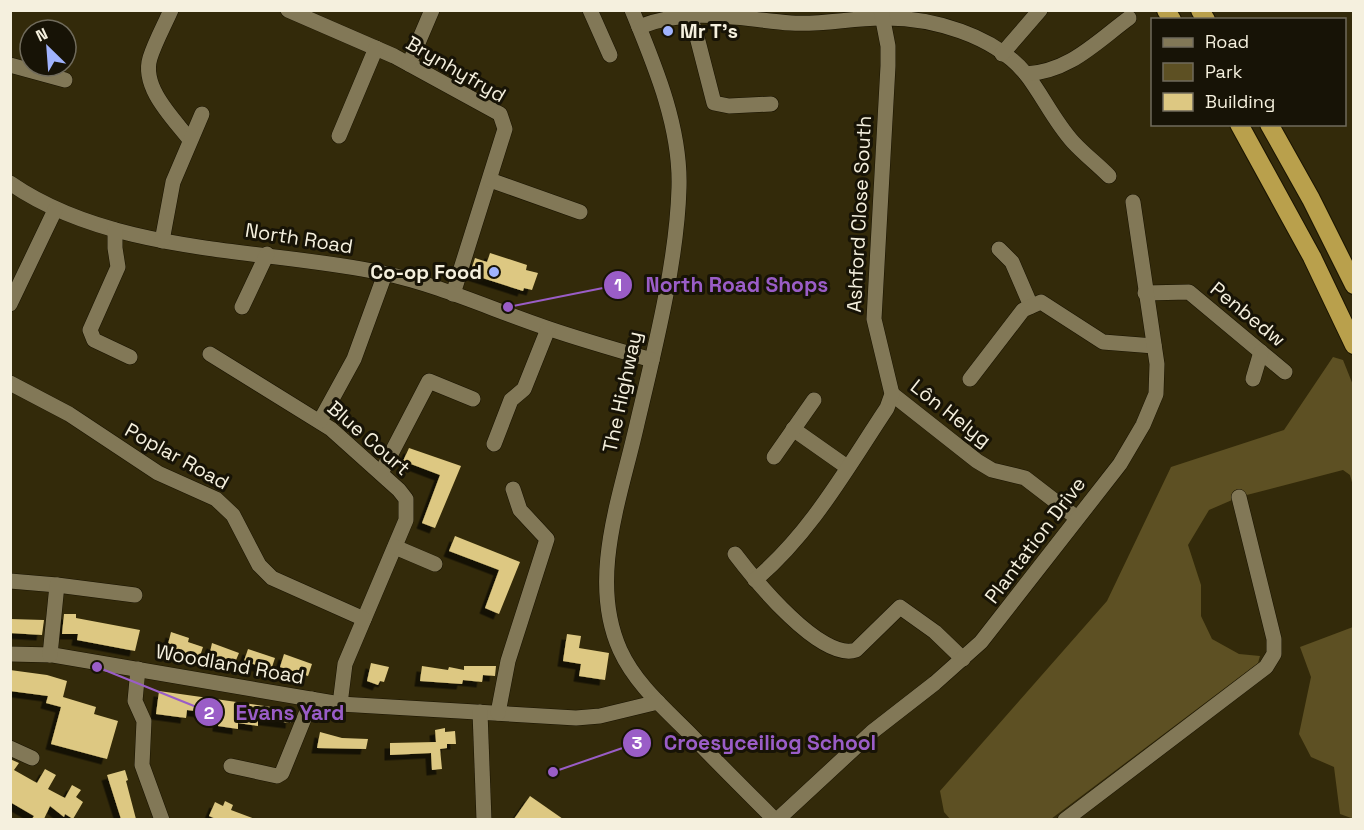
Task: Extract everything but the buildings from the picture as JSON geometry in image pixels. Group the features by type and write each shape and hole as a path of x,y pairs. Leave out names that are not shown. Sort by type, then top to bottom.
{"highway":[{"path":"1240,126 1312,257 1353,345"},
{"path":"1270,126 1311,199 1353,285"}],"street":[{"path":"171,10 149,60 149,76 159,99 190,140"},
{"name":"Brynhyfryd","path":"288,10 409,64 500,114 505,129 453,294"},
{"path":"409,64 432,10"},
{"path":"590,10 610,55"},
{"name":"The Highway","path":"632,10 673,125 679,166 675,229 652,360 610,549 606,605 611,626 629,668 658,702 776,819"},
{"path":"1002,54 1040,10"},
{"path":"689,14 698,37 714,103 729,106 771,104"},
{"path":"639,27 658,19 689,14 814,24 881,14 929,23 965,33 1002,54 1026,74 1072,142 1109,177"},
{"name":"Ashford Close South","path":"881,14 888,46 888,66 874,319 891,393"},
{"path":"1026,74 1042,72 1073,61 1130,18"},
{"path":"339,136 376,48"},
{"path":"10,65 65,80"},
{"path":"162,241 169,194 202,114"},
{"path":"490,180 580,212"},
{"name":"North Road","path":"10,183 55,210 115,230 162,241 267,254 385,274 453,294 548,329 652,360"},
{"name":"Plantation Drive","path":"776,819 872,732 963,659 996,625 1120,464 1143,425 1156,394 1157,364 1133,202"},
{"path":"10,304 55,210"},
{"path":"115,230 118,267 90,330 94,340 130,357"},
{"path":"999,249 1012,262 1031,306"},
{"path":"242,307 267,254"},
{"path":"320,421 354,359 385,274"},
{"name":"Penbedw","path":"1145,293 1189,292 1286,372"},
{"path":"970,379 1023,310 1041,302 1103,342 1154,346"},
{"path":"494,444 511,400 524,389 548,329"},
{"path":"1253,380 1261,352"},
{"name":"Blue Court","path":"210,354 320,421 381,473 406,499 406,520 345,664 340,704"},
{"path":"381,473 429,381 473,399"},
{"name":"Poplar Road","path":"10,383 69,414 158,473 216,499 233,514 259,565 272,578 364,619"},
{"path":"755,580 789,550 887,408 891,393"},
{"name":"Lôn Helyg","path":"891,393 977,461 992,470 1025,478 1077,519"},
{"path":"774,457 814,400"},
{"path":"793,429 848,467"},
{"path":"498,713 508,661 547,539 520,510 513,489"},
{"path":"1065,819 1266,667 1274,654 1274,639 1239,497"},
{"path":"395,547 435,564"},
{"path":"735,554 777,604 814,636 841,650 849,652 856,650 890,614 900,607 935,632 963,659"},
{"path":"10,581 135,596"},
{"path":"50,655 57,585"},
{"name":"Woodland Road","path":"10,654 50,655 340,704 592,717 658,702"},
{"path":"138,669 135,701 144,722 142,765 162,819"},
{"path":"231,766 277,776 282,773 312,699"},
{"path":"480,712 484,819"},
{"path":"10,748 32,758"}],"green space":[{"path":"1333,357 1343,360 1353,385 1353,486 1350,475 1343,470 1239,497 1209,510 1188,545 1201,585 1201,616 1212,639 1239,654 1260,656 1258,663 1051,819 950,819 944,812 940,791 1107,601 1171,467 1284,430"},
{"path":"1353,627 1354,819 1340,814 1334,767 1311,757 1299,734 1311,677 1300,647"}],"place":[{"name":"Mr T's","path":"668,31"},
{"name":"Co-op Food","path":"494,272"},
{"name":"North Road Shops","path":"508,307"},
{"name":"Evans Yard","path":"97,667"},
{"name":"Croesyceiliog School","path":"553,772"}]}
